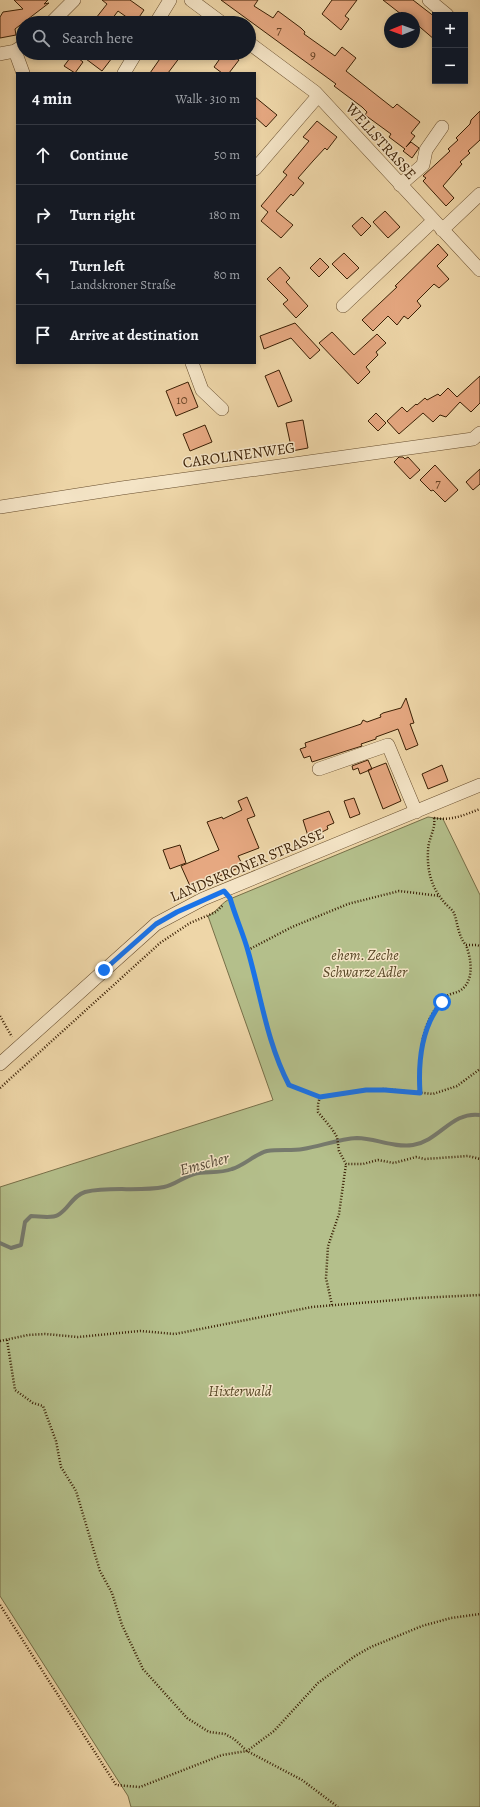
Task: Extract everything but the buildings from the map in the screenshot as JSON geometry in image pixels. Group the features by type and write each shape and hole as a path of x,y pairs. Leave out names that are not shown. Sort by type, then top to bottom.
{"street":[{"path":"58,16 74,0"},
{"path":"160,16 170,0"},
{"path":"191,0 213,16"},
{"path":"429,0 443,12"},
{"name":"WELLSTRASSE","path":"256,48 318,96 480,270"},
{"path":"0,54 16,50"},
{"path":"21,60 23,72"},
{"path":"125,72 132,60"},
{"path":"256,168 318,96"},
{"path":"400,185 423,165 426,150 442,127"},
{"path":"342,306 438,226 480,194"},
{"path":"192,364 202,390 222,409"},
{"name":"CAROLINENWEG","path":"0,508 289,463 473,439 480,433"},
{"path":"319,769 388,745 427,813"},
{"name":"LANDSKRONER STRASSE","path":"0,1064 156,924 177,912 227,895 427,813 480,785"}],"path":[{"path":"427,813 449,819 480,809"},
{"path":"420,1093 420,1058 429,1020 435,1010 448,996 462,990 467,983 470,977 471,957 456,925 454,912 433,886 428,869 428,848 434,822 427,813"},
{"path":"248,950 292,927 348,904 399,891 440,896"},
{"path":"227,895 248,950 267,1028 279,1066 289,1085 320,1097 366,1090 433,1094 457,1086 480,1069"},
{"path":"0,1088 160,943 190,923 216,912 227,895"},
{"path":"466,945 480,946"},
{"path":"0,1016 18,1048"},
{"path":"320,1097 318,1112 332,1128 337,1137 339,1151 346,1164 339,1214 328,1246 326,1278 332,1305"},
{"path":"346,1164 363,1164 378,1160 394,1163 416,1157 425,1159 468,1156 480,1158"},
{"path":"0,1341 28,1335 78,1337 140,1331 175,1334 312,1307 418,1298 480,1295"},
{"path":"7,1340 15,1390 34,1403 44,1406 56,1441 61,1467 76,1491 100,1571 112,1593 122,1625 142,1669 187,1718 209,1732 225,1734 247,1751 302,1780 338,1807"},
{"path":"0,1605 116,1785 140,1787 222,1755 247,1751 274,1731 318,1682 355,1656 371,1647 422,1626 451,1618 480,1614"}],"green space":[{"name":"Hixterwald","path":"428,817 443,819 480,895 480,1807 131,1807 128,1796 0,1596 0,1187 273,1100 208,916 230,899"}],"waterway":[{"name":"Emscher","path":"0,1243 11,1248 21,1245 25,1222 31,1216 48,1217 58,1215 77,1196 85,1192 105,1189 144,1189 164,1187 172,1185 194,1174 232,1169 267,1151 303,1149 350,1139 364,1138 391,1144 406,1146 413,1145 430,1138 461,1117 480,1115"}],"route":[{"path":"104,970 156,924 203,899 224,891 230,898 248,950 267,1028 279,1066 289,1085 320,1097 366,1090 420,1093 420,1058 424,1037 429,1020 442,1002"}],"park label":[{"name":"ehem. Zeche Schwarze Adler","path":"365,964"}]}
